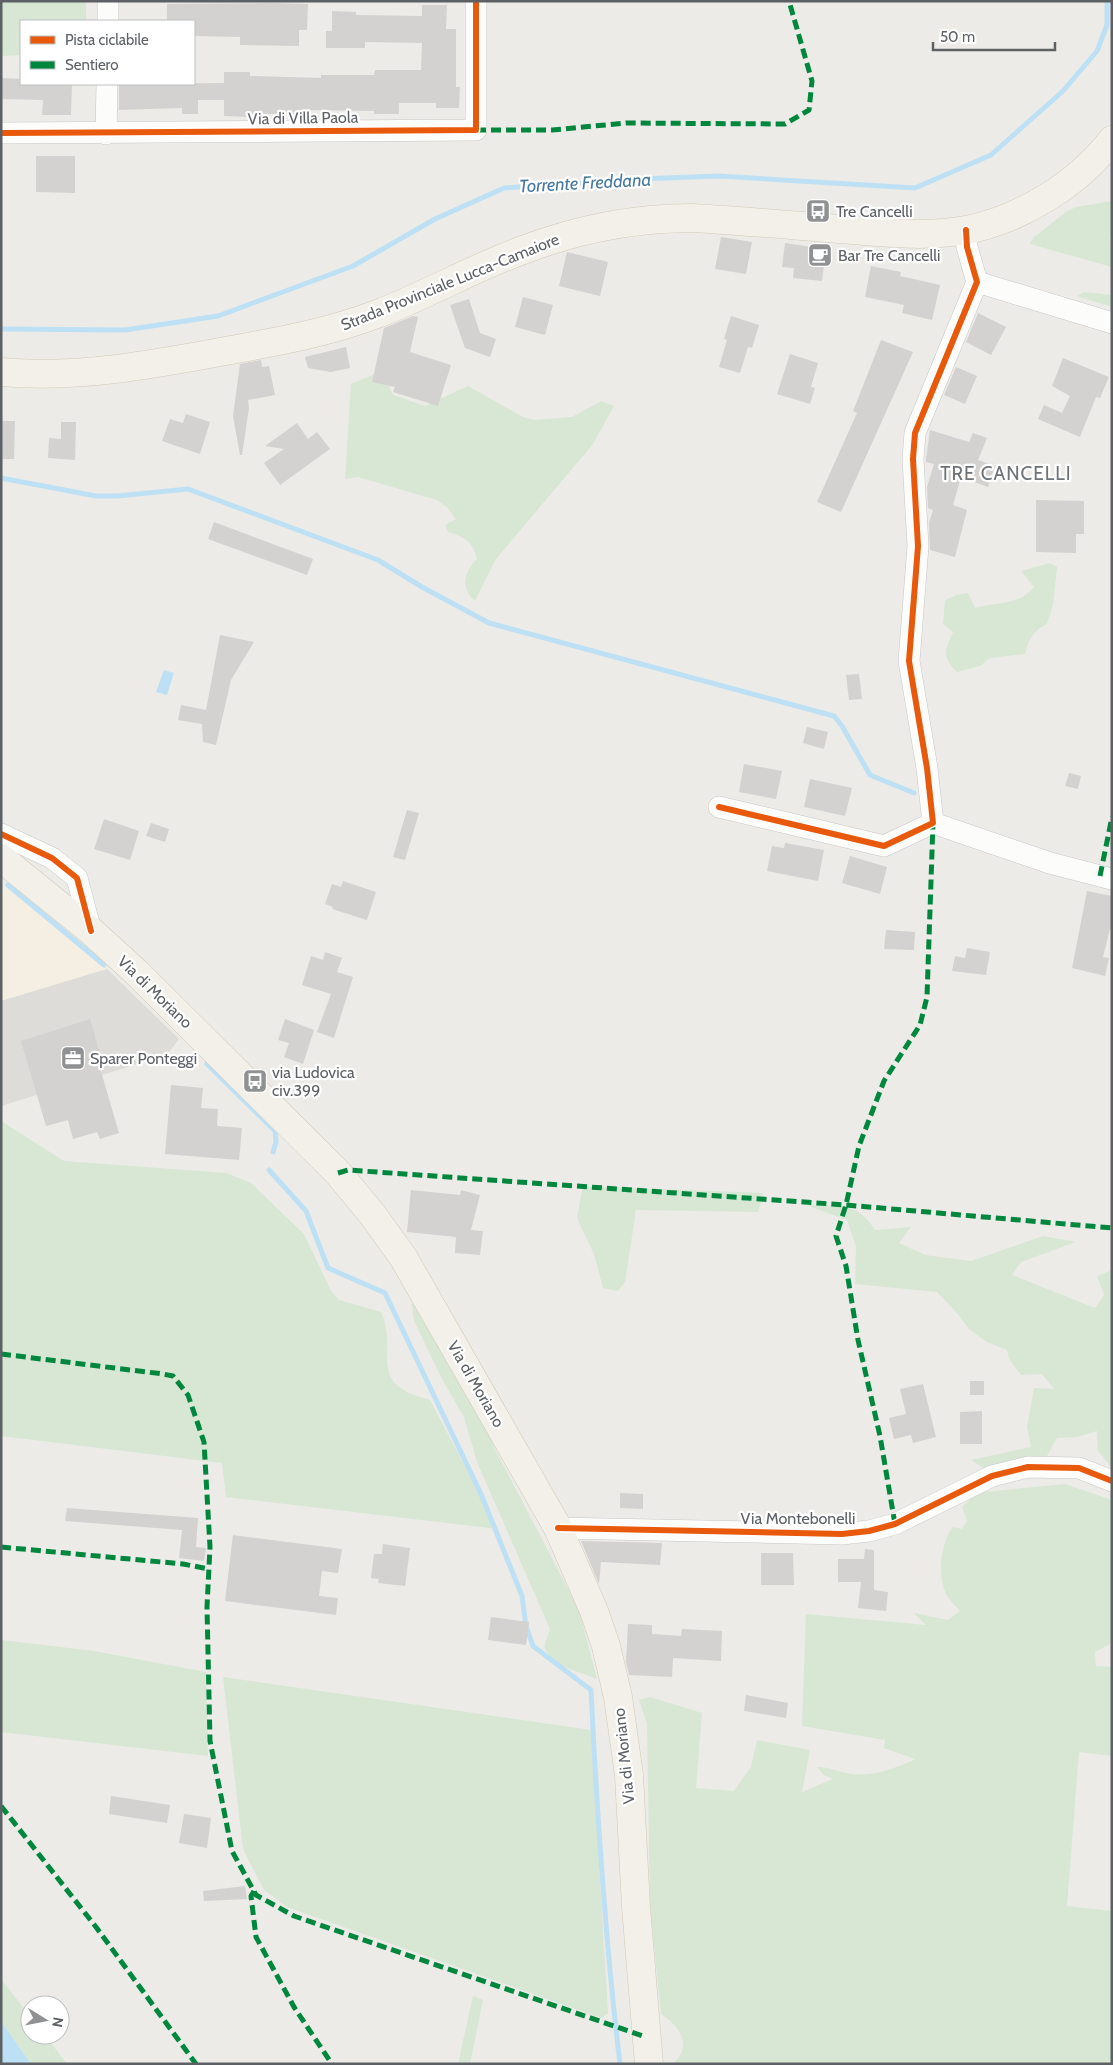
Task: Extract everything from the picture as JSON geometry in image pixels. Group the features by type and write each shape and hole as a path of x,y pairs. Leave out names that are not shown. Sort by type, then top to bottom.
{"main road":[{"name":"Strada Provinciale Lucca-Camaiore","path":"1,372 78,372 160,362 316,334 380,313 522,250 575,232 628,222 659,218 702,219 914,235 966,230 1010,216 1058,190 1103,152 1112,140"},
{"name":"Via di Moriano","path":"1,858 90,931 136,972 338,1173 372,1214 403,1257 558,1528 594,1611 606,1646 625,1737 640,1973 649,2064"}],"street":[{"path":"108,1 108,20"},
{"name":"Via di Villa Paola","path":"1,133 106,134 476,130 476,1"},
{"path":"106,134 107,85"},
{"path":"933,823 927,768 909,661 918,546 913,459 915,433 977,282 967,247 966,230"},
{"path":"977,282 1112,323"},
{"path":"719,807 884,846 933,823 1050,863 1112,879"},
{"path":"1,834 52,858 77,878 90,931"},
{"name":"Via Montebonelli","path":"558,1528 842,1534 869,1531 894,1524 992,1476 1028,1467 1079,1468 1112,1481"}],"shaded area":[{"path":"1,884 107,969 1,1001"},
{"path":"107,969 179,1039 167,1055 1,1106 1,1001"}],"green space":[{"path":"1,1 86,1 86,20 20,20 20,55 1,56"},
{"path":"1112,201 1112,236 1110,238 1112,267 1030,244 1033,238 1066,212 1076,207"},
{"path":"1084,292 1112,295 1112,307 1077,296"},
{"path":"373,375 385,377 393,395 425,406 468,386 523,417 534,420 572,417 601,401 614,406 593,444 496,559 475,601 467,591 466,580 469,569 477,559 476,553 467,541 448,532 445,525 456,519 447,507 437,500 358,477 345,479 351,384"},
{"path":"1050,563 1057,567 1053,605 1047,624 1032,636 1025,654 990,658 980,666 957,672 949,662 946,653 953,632 943,624 945,600 968,593 975,608 1014,601 1021,598 1034,587 1021,571"},
{"path":"1,1121 64,1161 226,1173 251,1183 304,1234 331,1291 339,1300 381,1312 386,1327 390,1376 397,1385 409,1393 430,1400 498,1529 226,1497 222,1463 1,1436"},
{"path":"583,1186 763,1193 758,1212 636,1210 625,1282 618,1291 603,1288 594,1254 577,1218"},
{"path":"806,1205 836,1206 853,1209 868,1220 875,1230 911,1227 899,1243 925,1255 971,1261 1043,1236 1076,1242 1021,1262 1012,1275 1095,1308 1104,1295 1097,1276 1112,1270 1112,1468 1098,1451 1097,1431 1077,1437 1057,1438 1047,1456 988,1471 971,1460 1031,1447 1027,1427 1034,1388 1054,1389 1042,1374 1021,1375 1009,1359 1007,1350 987,1342 969,1329 937,1292 855,1284 856,1247 847,1220"},
{"path":"411,1301 474,1403 497,1453 579,1610 597,1679 560,1664 548,1654 544,1647 550,1629 477,1462 464,1417 443,1381 414,1321"},
{"path":"1065,1484 1112,1500 1112,1643 1095,1652 1096,1666 1112,1667 1112,1756 1079,1752 1067,1906 1112,1911 1112,2064 673,2064 679,2057 683,2043 682,2037 674,2024 661,2014 650,1905 647,1724 639,1700 650,1697 702,1713 696,1788 734,1791 751,1767 757,1740 810,1750 802,1792 833,1779 824,1775 817,1767 859,1775 876,1773 901,1766 915,1759 884,1748 885,1740 802,1726 806,1614 926,1625 914,1613 948,1620 960,1611 948,1598 944,1588 941,1560 945,1542 953,1527 962,1529 967,1521 962,1507 974,1495 984,1492"},
{"path":"1,1640 94,1651 206,1672 208,1756 1,1732"},
{"path":"223,1677 591,1730 608,2013 601,2018 287,1907 264,1890 243,1849"},
{"path":"1,1979 20,2003 20,2045 53,2045 67,2064 31,2064 1,2021"},
{"path":"473,1996 483,2000 470,2064 458,2064"}],"water":[{"path":"164,670 174,673 167,695 156,692"},
{"path":"1,2021 31,2064 1,2064"}],"building":[{"path":"167,4 308,4 307,30 299,30 299,46 240,45 240,37 195,36 195,20 167,20"},
{"path":"422,5 447,5 446,29 456,29 456,87 460,87 459,108 436,108 436,103 399,103 399,114 374,114 374,111 303,110 303,114 248,114 248,117 224,116 224,100 198,100 198,114 182,114 182,108 119,110 119,85 224,83 224,72 250,72 250,76 321,78 321,75 374,75 375,70 421,70 422,43 365,42 365,48 326,48 326,31 332,31 332,11 356,12 356,15 422,16"},
{"path":"1,78 20,79 20,85 72,85 71,115 42,115 43,100 1,99"},
{"path":"36,156 75,156 75,193 36,192"},
{"path":"721,237 752,242 746,274 715,269"},
{"path":"785,243 826,249 822,281 793,278 794,268 782,267"},
{"path":"567,252 608,262 600,296 559,286"},
{"path":"871,266 901,272 900,276 940,285 932,320 902,313 904,305 865,297"},
{"path":"523,297 553,305 545,335 515,327"},
{"path":"469,299 480,333 496,339 490,357 465,348 450,305"},
{"path":"978,313 1006,327 991,355 966,342"},
{"path":"413,316 418,317 410,352 451,365 438,406 393,392 395,387 372,382 384,328"},
{"path":"731,316 759,325 752,348 748,347 740,373 719,367 727,340 724,339"},
{"path":"881,340 913,352 841,512 817,502 857,413 853,411"},
{"path":"346,347 350,368 331,372 308,368 305,357"},
{"path":"790,354 818,363 811,387 815,388 810,404 777,394"},
{"path":"1063,358 1109,377 1100,398 1096,397 1080,437 1038,419 1044,405 1062,413 1070,396 1052,386"},
{"path":"261,360 262,367 269,366 275,395 248,400 249,408 242,455 240,455 233,416 240,364"},
{"path":"956,367 977,376 965,404 944,395"},
{"path":"186,414 210,422 200,454 162,441 170,419 183,423"},
{"path":"1,421 15,421 14,459 1,459"},
{"path":"61,422 76,422 75,460 48,458 49,438 61,439"},
{"path":"297,423 308,439 317,432 330,449 280,485 264,463 284,449 265,446"},
{"path":"930,430 969,442 973,433 987,438 978,460 995,466 988,487 961,477 953,505 967,510 955,557 930,550 929,523 933,510 928,508 927,487 934,464 926,462 926,459"},
{"path":"1036,500 1084,501 1084,534 1076,534 1076,553 1036,552"},
{"path":"214,522 313,559 307,575 208,539"},
{"path":"220,635 254,642 231,680 216,745 203,742 202,724 178,720 181,705 206,710"},
{"path":"859,674 862,699 849,700 846,675"},
{"path":"807,727 828,732 824,749 803,743"},
{"path":"744,764 782,771 776,799 739,792"},
{"path":"1069,773 1081,776 1078,789 1065,786"},
{"path":"810,779 852,788 845,816 804,807"},
{"path":"407,810 419,813 405,860 393,857"},
{"path":"104,819 139,831 130,860 94,849"},
{"path":"151,823 169,829 165,842 146,836"},
{"path":"785,843 824,850 818,881 767,871 772,846 784,848"},
{"path":"850,856 887,867 880,894 842,883"},
{"path":"343,881 376,892 367,920 332,909 333,907 325,904 332,884 341,887"},
{"path":"1087,891 1112,896 1112,929 1110,929 1103,957 1109,958 1105,976 1072,968"},
{"path":"886,930 915,932 914,950 884,949"},
{"path":"967,948 990,952 986,975 952,971 955,956 965,958"},
{"path":"325,952 342,958 337,972 353,977 334,1038 317,1032 331,994 302,985 311,956 323,960"},
{"path":"90,1019 102,1060 98,1061 119,1133 100,1139 97,1132 73,1139 68,1120 46,1126 21,1041"},
{"path":"285,1019 314,1030 303,1064 284,1057 289,1043 278,1040"},
{"path":"171,1085 203,1088 201,1108 218,1109 217,1126 242,1128 239,1160 165,1154"},
{"path":"411,1190 460,1195 461,1190 480,1195 471,1230 483,1231 480,1255 455,1253 456,1237 407,1232"},
{"path":"970,1381 984,1381 984,1395 970,1395"},
{"path":"923,1384 936,1437 913,1443 911,1435 894,1439 889,1418 906,1414 900,1389"},
{"path":"982,1411 982,1444 960,1444 960,1412"},
{"path":"620,1493 643,1494 643,1509 620,1508"},
{"path":"67,1508 198,1518 196,1547 206,1548 204,1561 179,1558 182,1530 65,1521"},
{"path":"233,1535 342,1549 338,1573 322,1571 319,1596 338,1598 336,1615 225,1601"},
{"path":"581,1541 662,1543 660,1565 601,1562 599,1584"},
{"path":"383,1544 410,1548 405,1586 378,1583 379,1579 371,1578 374,1554 382,1554"},
{"path":"865,1549 874,1550 874,1590 888,1592 886,1611 858,1608 861,1582 838,1582 838,1559 864,1559"},
{"path":"761,1553 793,1553 794,1585 761,1585"},
{"path":"491,1617 529,1622 526,1645 488,1640"},
{"path":"628,1624 652,1625 652,1634 681,1636 682,1629 722,1631 721,1661 673,1658 672,1677 629,1675 626,1662"},
{"path":"746,1695 788,1703 786,1718 744,1711"},
{"path":"111,1796 170,1805 167,1823 109,1814"},
{"path":"184,1814 211,1818 207,1848 179,1843"},
{"path":"245,1886 247,1899 204,1901 203,1891"}],"waterway":[{"name":"Torrente Freddana","path":"1,329 125,330 218,316 353,266 435,219 504,188 638,179 719,176 915,188 991,155 1063,91 1097,51 1107,25 1107,1"},
{"path":"1,478 96,496 117,496 188,489 378,560 422,587 489,623 834,716 842,726 870,775 914,793"},
{"path":"8,885 104,965"},
{"path":"207,1064 275,1131 276,1142 273,1152"},
{"path":"269,1170 306,1211 328,1268 385,1293 481,1494 522,1596 526,1626 533,1646 591,1690 602,1877 620,2064"}],"marked path":[{"path":"476,130 552,130 626,123 785,124 809,110 812,81 789,1"},
{"path":"1100,876 1112,817"},
{"path":"895,1524 880,1436 858,1340 846,1266 836,1236 846,1205 859,1146 884,1081 920,1025 927,997 933,823"},
{"path":"338,1173 348,1170 846,1205 1112,1228"},
{"path":"1,1354 173,1376 188,1395 204,1442 210,1547 207,1607 210,1741 232,1851 256,1895 294,1916 646,2037"},
{"path":"1,1547 183,1564 209,1569"},
{"path":"1,1806 96,1927 196,2064"},
{"path":"254,1891 251,1896 256,1937 294,2007 332,2064"}],"cycle path":[{"path":"1,133 476,130 476,1"},
{"path":"719,807 884,846 933,823 927,768 909,661 918,546 913,459 915,433 977,282 967,247 966,230"},
{"path":"1,834 52,858 77,878 91,931"},
{"path":"558,1528 842,1534 869,1531 895,1524 992,1476 1028,1467 1079,1468 1112,1481"}],"place":[{"name":"Tre Cancelli","path":"818,211"},
{"name":"Bar Tre Cancelli","path":"820,255"},
{"name":"Sparer Ponteggi","path":"73,1058"},
{"name":"via Ludovica civ.399","path":"255,1081"}],"district":[{"name":"TRE CANCELLI","path":"1006,473"}]}
